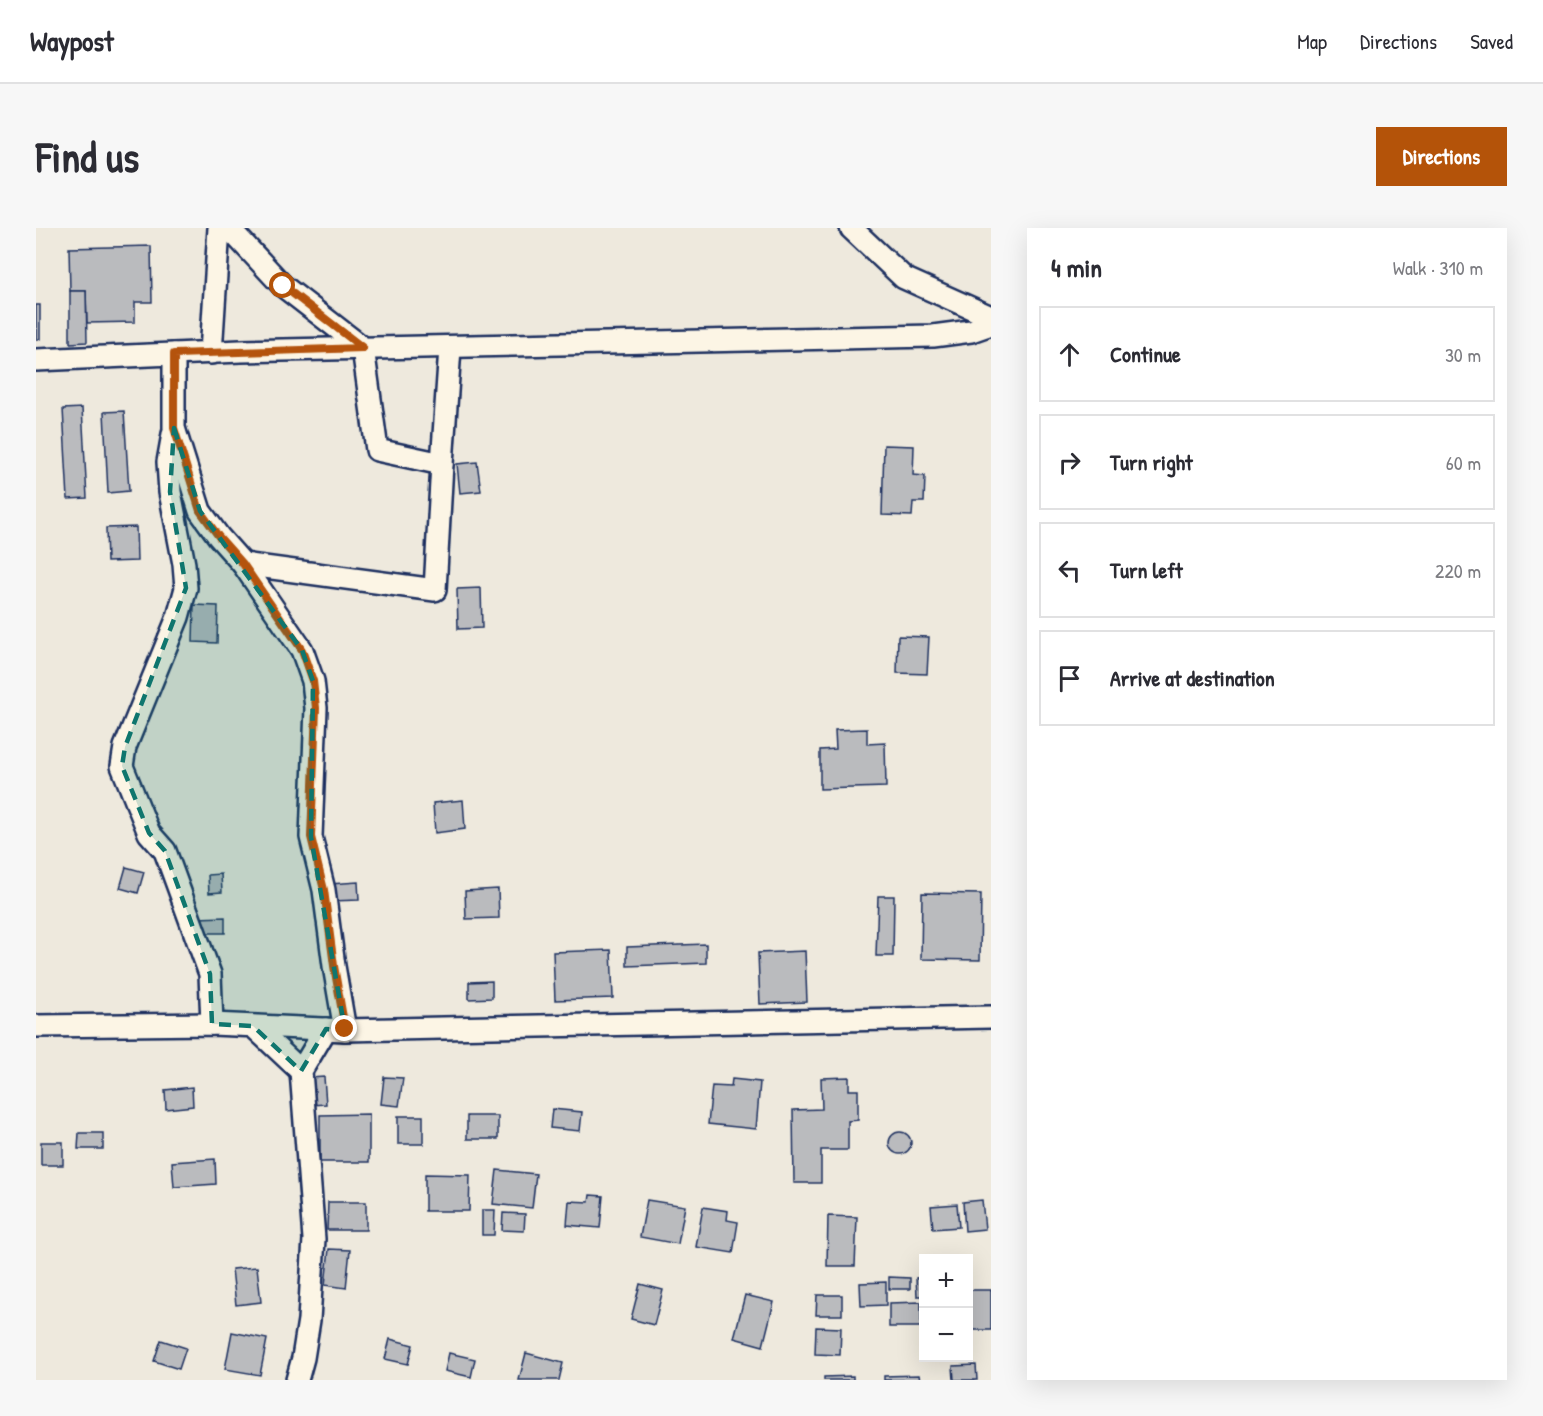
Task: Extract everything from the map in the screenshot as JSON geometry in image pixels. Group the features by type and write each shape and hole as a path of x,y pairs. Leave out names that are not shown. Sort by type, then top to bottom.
{"street":[{"path":"211,352 219,228"},
{"path":"229,228 283,286 363,348 377,450 442,464"},
{"path":"851,228 904,278 991,317"},
{"path":"36,360 211,352 933,336 972,331 991,324"},
{"path":"243,564 435,590 450,348"},
{"path":"174,354 174,428 168,462 170,492 184,564 186,588 178,617 125,747 122,766 149,833 165,851 210,974 212,1024"},
{"path":"174,428 200,511 243,564 302,650 313,681 316,708 311,837 324,890 334,966 335,1029 301,1071"},
{"path":"36,1026 212,1024 335,1029 991,1017"},
{"path":"253,1026 301,1071 314,1239 309,1320 297,1380"}],"highlighted area":[{"path":"174,428 200,511 302,650 313,681 311,837 345,1030 326,1029 301,1071 253,1026 212,1024 210,974 165,851 149,833 122,766 125,747 186,588 170,492"}],"building":[{"path":"151,246 152,302 135,302 135,322 87,323 86,291 70,291 69,248"},
{"path":"70,291 86,291 87,342 70,343"},
{"path":"36,305 40,305 40,339 36,339"},
{"path":"82,408 87,498 68,499 63,409"},
{"path":"124,411 129,491 108,493 104,412"},
{"path":"884,445 914,446 913,475 925,476 924,502 913,502 912,516 882,515"},
{"path":"477,462 481,491 460,493 457,464"},
{"path":"136,527 137,561 107,562 106,528"},
{"path":"481,588 482,628 458,629 457,589"},
{"path":"194,605 218,606 217,643 193,642"},
{"path":"898,636 929,637 927,674 897,673"},
{"path":"867,729 867,744 885,743 886,787 820,789 820,750 836,749 835,730"},
{"path":"463,800 465,829 435,833 433,803"},
{"path":"126,867 144,872 138,893 120,888"},
{"path":"221,874 222,892 209,893 208,875"},
{"path":"358,882 359,900 331,901 330,884"},
{"path":"498,889 499,918 466,919 465,891"},
{"path":"922,893 981,894 980,960 921,959"},
{"path":"878,896 894,896 893,956 876,956"},
{"path":"225,917 225,933 197,933 197,918"},
{"path":"706,944 706,963 627,966 627,947"},
{"path":"611,950 613,998 555,1000 553,952"},
{"path":"805,951 807,1002 760,1004 758,953"},
{"path":"492,981 492,998 469,999 469,982"},
{"path":"324,1077 326,1104 311,1105 310,1078"},
{"path":"384,1077 403,1078 399,1106 381,1104"},
{"path":"849,1077 849,1090 858,1090 858,1120 848,1121 848,1150 821,1150 821,1183 794,1183 793,1110 822,1109 821,1078"},
{"path":"732,1079 760,1082 756,1129 708,1124 712,1086 731,1087"},
{"path":"192,1087 193,1106 166,1109 165,1090"},
{"path":"552,1109 582,1112 580,1131 550,1128"},
{"path":"369,1114 369,1162 320,1162 320,1115"},
{"path":"398,1116 423,1116 423,1144 398,1144"},
{"path":"467,1116 498,1116 498,1139 467,1139"},
{"path":"900,1132 908,1135 911,1143 908,1151 900,1154 892,1151 889,1143 892,1135"},
{"path":"79,1133 103,1133 103,1149 78,1149"},
{"path":"41,1142 63,1142 63,1165 41,1165"},
{"path":"215,1159 216,1184 174,1187 172,1162"},
{"path":"497,1170 536,1174 532,1208 493,1204"},
{"path":"425,1174 470,1175 469,1211 425,1211"},
{"path":"590,1195 603,1196 600,1228 567,1225 569,1201 589,1202"},
{"path":"647,1200 685,1206 678,1244 640,1237"},
{"path":"982,1200 985,1229 965,1231 963,1202"},
{"path":"328,1202 366,1202 366,1230 327,1230"},
{"path":"957,1204 959,1227 933,1229 931,1206"},
{"path":"703,1207 728,1211 727,1220 738,1222 733,1253 696,1247"},
{"path":"482,1210 495,1210 494,1235 482,1235"},
{"path":"503,1213 525,1214 524,1231 502,1230"},
{"path":"828,1216 857,1217 855,1266 827,1266"},
{"path":"329,1249 350,1250 346,1288 325,1285"},
{"path":"257,1267 261,1302 236,1305 232,1269"},
{"path":"889,1277 910,1278 910,1289 889,1289"},
{"path":"916,1278 919,1278 919,1296 917,1296"},
{"path":"886,1282 886,1305 861,1306 860,1283"},
{"path":"640,1284 663,1290 654,1325 631,1319"},
{"path":"973,1290 991,1290 991,1330 973,1330"},
{"path":"745,1295 774,1302 763,1346 734,1338"},
{"path":"817,1295 842,1295 842,1315 816,1315"},
{"path":"919,1302 919,1327 889,1327 889,1303"},
{"path":"816,1327 841,1328 840,1355 815,1354"},
{"path":"232,1332 267,1339 260,1375 225,1369"},
{"path":"390,1339 413,1345 408,1364 385,1359"},
{"path":"161,1340 186,1348 179,1369 154,1361"},
{"path":"449,1353 475,1359 471,1377 445,1371"},
{"path":"526,1353 563,1363 559,1380 519,1380"},
{"path":"976,1365 977,1380 954,1380 953,1366"},
{"path":"919,1375 920,1380 884,1380 884,1376"},
{"path":"853,1376 853,1380 824,1380 824,1377"}],"route":[{"path":"283,286 363,348 174,354 174,428 200,511 243,564 302,650 313,681 316,708 311,837 324,890 345,1029"}]}
